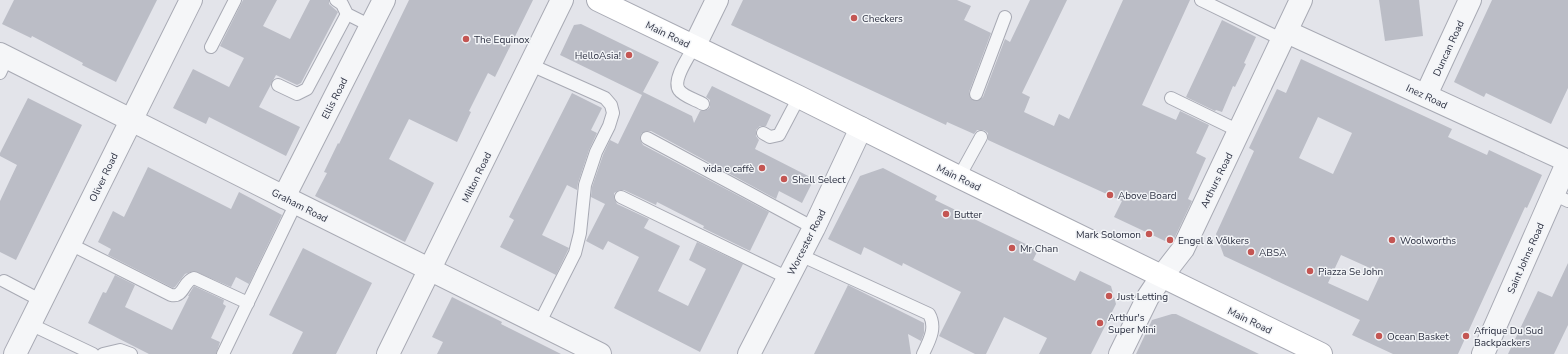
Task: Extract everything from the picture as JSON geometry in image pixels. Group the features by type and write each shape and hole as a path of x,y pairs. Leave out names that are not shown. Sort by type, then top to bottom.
{"main road":[{"name":"Main Road","path":"604,1 694,47 799,97 1321,354"}],"street":[{"name":"Oliver Road","path":"15,354 191,0"},
{"name":"Ellis Road","path":"290,200 384,0"},
{"name":"Milton Road","path":"388,354 562,0"},
{"path":"694,47 717,0"},
{"name":"Arthurs Road","path":"1120,354 1148,297 1183,249 1302,0"},
{"name":"Duncan Road","path":"1426,95 1470,0"},
{"name":"Inez Road","path":"1285,36 1426,95 1568,161"},
{"name":"Graham Road","path":"2,62 131,120 599,354"},
{"name":"Worcester Road","path":"749,354 814,228 861,128"},
{"name":"Saint Johns Road","path":"1483,354 1561,198 1568,161"}],"lane":[{"path":"211,47 235,0"},
{"path":"336,0 342,4 347,14 371,26"},
{"path":"1201,0 1285,36"},
{"path":"278,85 297,94 307,89 347,14"},
{"path":"976,94 1005,17"},
{"path":"694,47 679,74 677,85 679,90 685,95 703,104"},
{"path":"531,65 605,98 611,105 613,113 609,126 596,152 585,185 580,233 575,253 539,324"},
{"path":"763,133 770,137 779,135 799,97"},
{"path":"1171,98 1239,132"},
{"path":"959,177 981,137"},
{"path":"647,138 814,228"},
{"path":"621,197 788,278"},
{"path":"223,354 248,303 290,200"},
{"path":"70,244 171,295 175,296 180,294 190,279 194,278 248,303"},
{"path":"800,255 929,314 933,321 933,330 923,354"},
{"path":"1,283 42,301"},
{"path":"30,324 93,354"},
{"path":"103,354 120,350 131,354"}],"building":[{"path":"14,0 157,0 116,82 82,65 83,63 32,36 31,38 2,24"},
{"path":"243,0 277,0 263,26 290,39 310,0 329,0 329,4 338,12 301,83 297,85 276,75 259,107 300,127 286,156 209,117 206,124 173,108 193,69 229,87 244,58 220,46"},
{"path":"409,0 533,0 495,77 488,73 469,111 471,112 457,142 409,119 389,159 434,183 405,242 315,196 327,173 324,172"},
{"path":"743,0 957,0 971,6 964,20 991,33 969,92 970,98 977,101 983,97 1005,39 1010,42 1030,0 1067,0 1022,93 1030,97 1024,112 1054,126 1059,114 1069,119 1123,0 1190,0 1142,105 1176,120 1180,111 1209,125 1196,153 1206,158 1188,199 1192,201 1174,239 1165,241 1114,217 1122,201 988,140 988,133 984,130 977,130 974,134 947,122 946,125 731,25"},
{"path":"1379,0 1419,0 1423,36 1385,41"},
{"path":"1492,0 1568,0 1568,88 1551,124 1486,93 1484,97 1454,82"},
{"path":"1222,20 1256,37 1244,63 1246,64 1235,87 1233,86 1222,112 1215,111 1186,97"},
{"path":"581,24 659,62 643,92 692,116 694,123 700,111 707,110 710,107 710,100 706,97 712,86 771,115 766,126 760,126 756,130 756,136 759,140 755,149 814,179 802,203 779,191 776,199 651,131 646,131 641,134 640,139 643,145 769,212 750,251 703,228 704,226 657,202 656,205 624,190 614,193 614,198 617,204 649,219 644,228 680,246 658,291 688,306 706,269 689,260 697,242 743,264 700,352 614,308 639,257 608,241 603,250 586,241 605,204 591,197 592,187 603,155 610,140 618,144 642,95 560,55 574,25"},
{"path":"1301,59 1452,129 1448,137 1487,155 1489,150 1542,175 1527,208 1525,207 1458,354 1393,354 1352,335 1360,320 1224,256 1216,234 1254,151 1249,148 1277,89 1286,93","holes":["1318,117 1352,133 1333,174 1299,158","1341,255 1381,273 1368,301 1328,283"]},
{"path":"572,93 602,108 591,130 597,133 589,150 577,190 567,185 542,235 569,248 556,275 500,247 514,220 509,217"},
{"path":"28,98 82,125 16,260 0,252 0,201 17,165 0,156 0,153"},
{"path":"148,167 231,209 239,192 282,215 249,284 236,277 231,287 194,271 185,274 173,288 108,255 111,249 98,242 113,211 124,217"},
{"path":"883,168 937,196 935,200 1038,250 1033,260 1075,281 1080,271 1111,286 1116,304 1091,354 1039,354 1047,338 1004,317 986,354 975,354 939,336 961,292 903,263 902,266 864,247 861,255 828,239 860,176"},
{"path":"303,248 372,283 336,354 292,354 303,332 269,315"},
{"path":"1568,263 1568,325 1554,354 1508,354 1538,291 1552,297"},
{"path":"115,275 135,285 125,307 172,330 194,286 224,300 223,304 226,306 211,338 220,342 216,354 149,354 88,323 103,292 106,293"},
{"path":"848,285 924,323 924,333 921,341 908,334 911,354 814,354"},
{"path":"452,297 502,322 501,324 561,354 437,354 443,342 432,337"},
{"path":"1176,314 1259,354 1136,354 1152,320"}],"place":[{"name":"Checkers","path":"854,18"},
{"name":"The Equinox","path":"466,39"},
{"name":"HelloAsia!","path":"629,55"},
{"name":"vida e caffè","path":"762,168"},
{"name":"Shell Select","path":"784,179"},
{"name":"Above Board","path":"1110,195"},
{"name":"Butter","path":"946,214"},
{"name":"Mark Solomon","path":"1149,234"},
{"name":"Engel & Vőlkers","path":"1170,240"},
{"name":"Woolworths","path":"1392,240"},
{"name":"Mr Chan","path":"1012,248"},
{"name":"ABSA","path":"1251,252"},
{"name":"Piazza Se John","path":"1310,271"},
{"name":"Just Letting","path":"1109,296"},
{"name":"Arthur's Super Mini","path":"1100,323"},
{"name":"Ocean Basket","path":"1379,336"},
{"name":"Afrique Du Sud Backpackers","path":"1466,336"}]}
